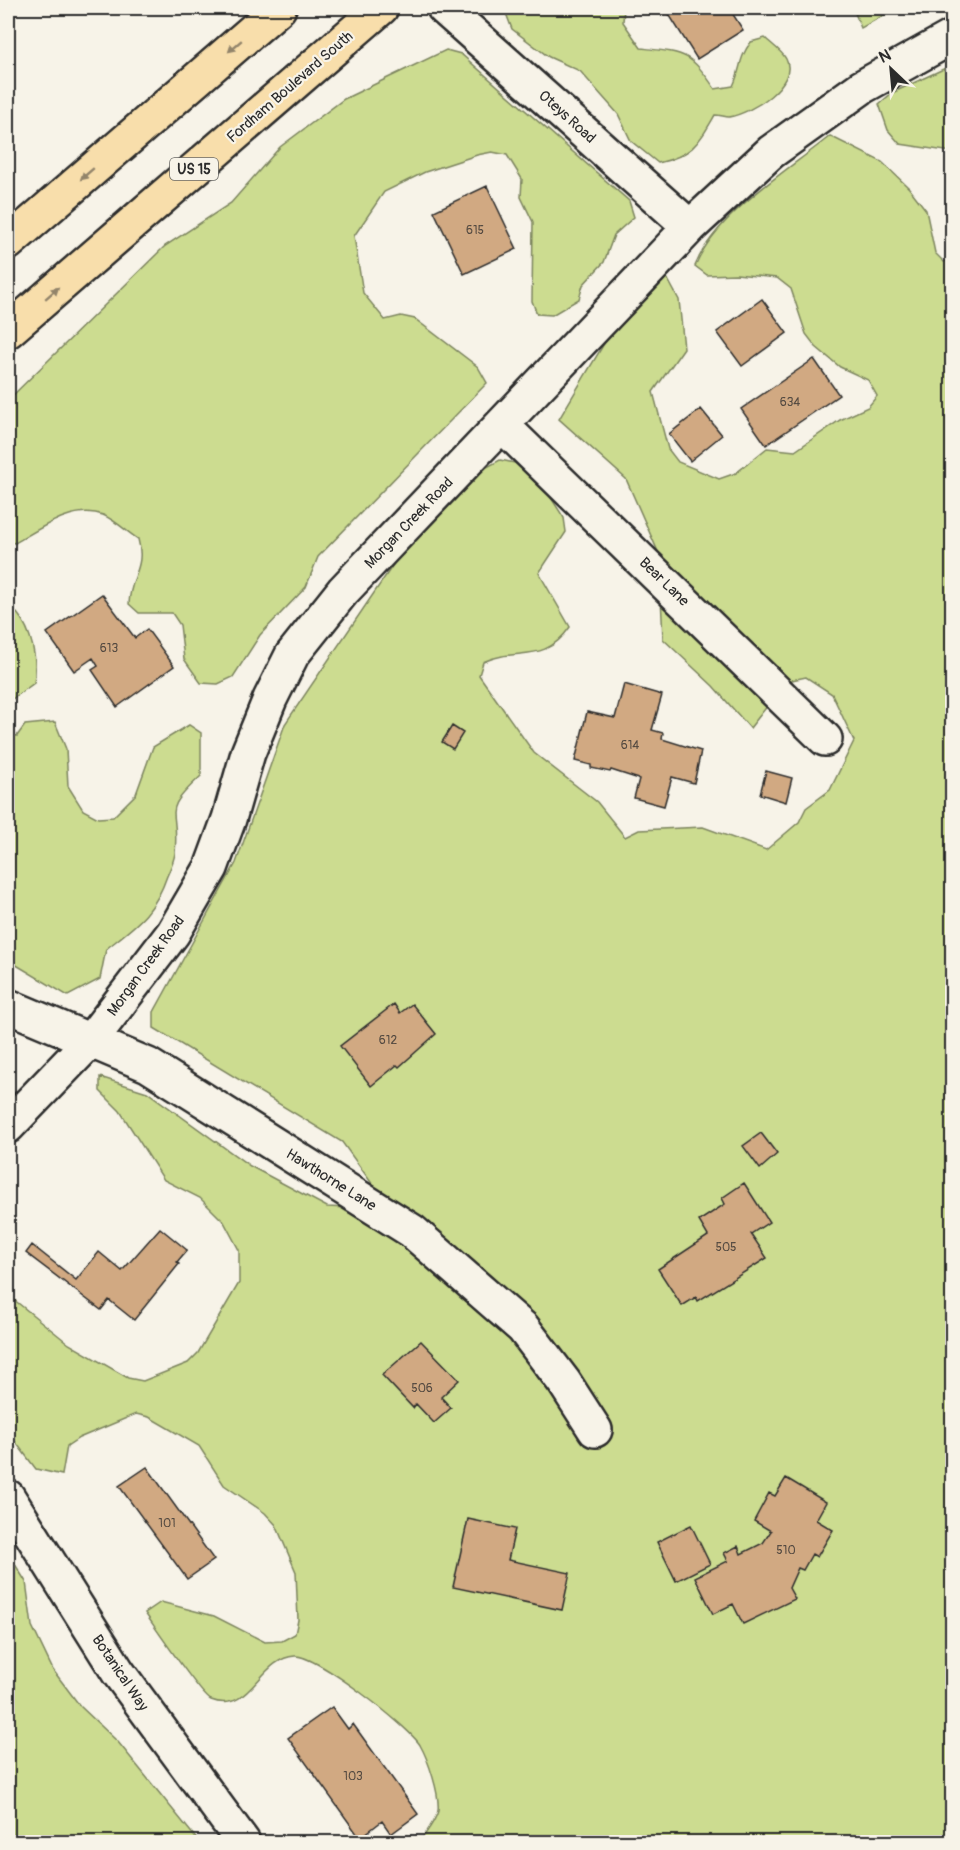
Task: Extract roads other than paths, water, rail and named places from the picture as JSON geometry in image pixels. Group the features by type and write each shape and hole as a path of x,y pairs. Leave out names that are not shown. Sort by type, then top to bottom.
{"highway":[{"path":"8,243 279,8"},
{"name":"Fordham Boulevard South","path":"8,331 381,8"}],"street":[{"name":"Oteys Road","path":"444,8 690,227"},
{"name":"Morgan Creek Road","path":"8,1126 91,1040 174,933 212,868 230,819 248,753 292,655 343,591 690,227 771,152 862,87 952,37"},
{"name":"Bear Lane","path":"502,426 825,739"},
{"name":"Hawthorne Lane","path":"8,1006 148,1065 412,1231 523,1328 564,1382 595,1430"},
{"name":"Botanical Way","path":"8,1497 118,1672 243,1842"}]}
